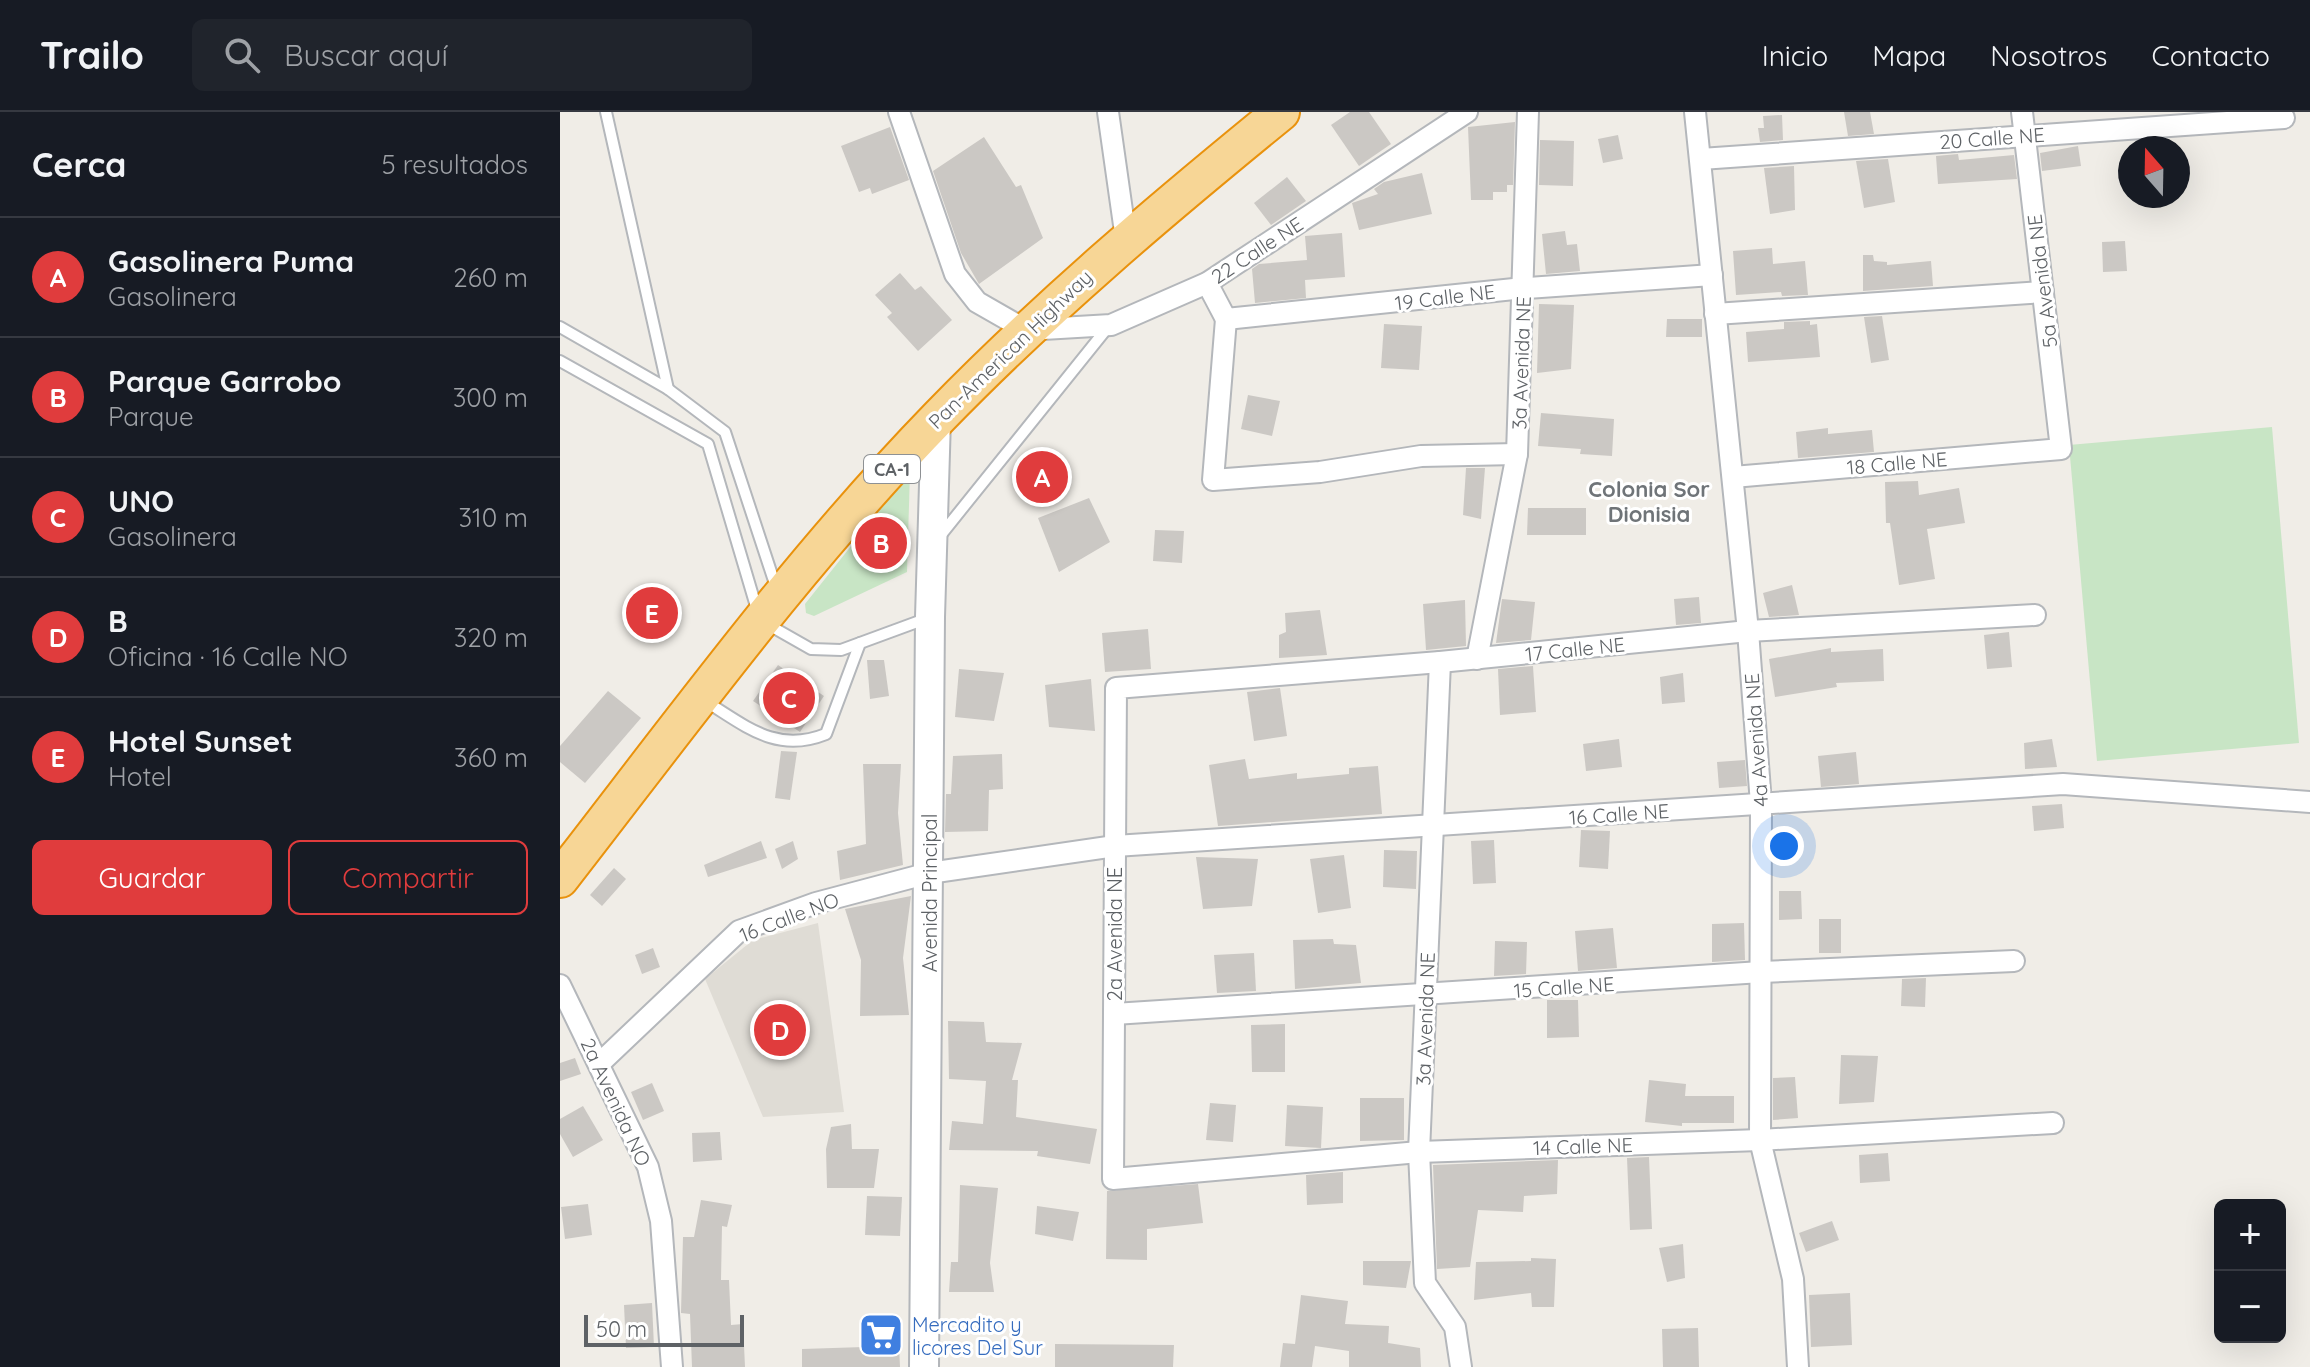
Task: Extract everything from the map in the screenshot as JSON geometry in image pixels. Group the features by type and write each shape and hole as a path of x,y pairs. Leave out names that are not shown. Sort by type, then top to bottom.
{"highway":[{"name":"Pan-American Highway","path":"565,863 770,608 936,419 1026,330 1126,239 1281,112"}],"street":[{"path":"899,112 955,274 977,302 1026,330"},
{"path":"1108,112 1126,239"},
{"name":"22 Calle NE","path":"1026,330 1111,325 1207,283 1467,112"},
{"name":"3a Avenida NE","path":"1477,659 1517,454 1528,112"},
{"name":"4a Avenida NE","path":"1695,112 1748,631 1761,804 1760,1140 1793,1279 1798,1367"},
{"name":"5a Avenida NE","path":"2022,112 2061,449"},
{"name":"20 Calle NE","path":"1701,159 2284,118"},
{"name":"19 Calle NE","path":"1226,319 1524,288 1712,275"},
{"path":"1207,283 1226,319 1213,480 1320,472 1421,456 1517,454"},
{"path":"1715,314 2043,292"},
{"name":"Avenida Principal","path":"924,1367 930,617 936,419"},
{"name":"18 Calle NE","path":"1733,477 2061,449"},
{"name":"17 Calle NE","path":"1116,688 1477,659 1748,631 2035,615"},
{"name":"3a Avenida NE","path":"1440,662 1419,1152 1425,1283 1455,1327 1461,1367"},
{"name":"2a Avenida NE","path":"1113,1179 1116,688"},
{"name":"16 Calle NE","path":"929,873 1115,846 2063,784 2310,802"},
{"name":"16 Calle NO","path":"600,1063 739,931 816,903 929,873"},
{"name":"15 Calle NE","path":"1114,1014 1426,997 1761,972 2014,961"},
{"name":"2a Avenida NO","path":"560,985 648,1167 661,1221 672,1367"},
{"name":"14 Calle NE","path":"1113,1179 1419,1152 1760,1140 2053,1123"}],"lane":[{"path":"606,112 668,389"},
{"path":"934,544 1111,325"},
{"path":"560,327 668,389 725,432 770,608"},
{"path":"561,362 708,444 770,608 811,649 841,650 930,617"},
{"path":"700,698 769,739 813,740 826,734 860,643"}],"shaded area":[{"path":"818,923 844,1112 763,1117 705,979 753,940"}],"green space":[{"path":"2272,427 2299,743 2097,761 2069,445"},
{"path":"910,472 907,572 814,616 806,613 805,604"}],"building":[{"path":"1350,112 1369,112 1391,144 1359,166 1331,125"},
{"path":"1844,112 1870,112 1874,134 1848,136"},
{"path":"1782,115 1783,140 1760,142 1758,128 1764,128 1763,116"},
{"path":"1515,122 1513,185 1507,185 1507,192 1493,192 1493,200 1471,200 1468,127"},
{"path":"890,127 909,180 872,194 870,188 859,192 841,146"},
{"path":"1618,135 1623,159 1603,163 1598,139"},
{"path":"984,137 1016,187 1021,185 1043,238 979,284 961,253 933,171"},
{"path":"1540,140 1574,141 1573,186 1539,185"},
{"path":"2078,146 2081,166 2042,171 2040,153"},
{"path":"1958,154 1959,160 2014,155 2017,179 1938,184 1936,156"},
{"path":"1888,159 1895,202 1864,208 1856,161"},
{"path":"1794,166 1795,210 1770,214 1764,168"},
{"path":"1422,173 1432,214 1359,230 1352,203 1378,194 1374,189 1384,182"},
{"path":"1287,177 1306,201 1271,225 1254,203"},
{"path":"1565,231 1567,245 1577,244 1580,271 1546,274 1542,234"},
{"path":"1342,233 1345,277 1305,280 1306,298 1255,303 1252,269 1259,264 1307,260 1305,236"},
{"path":"2125,241 2127,271 2103,272 2102,242"},
{"path":"1772,248 1773,264 1805,261 1808,295 1782,296 1781,292 1736,295 1733,251"},
{"path":"1863,255 1873,255 1874,261 1887,262 1887,265 1931,261 1933,286 1863,291"},
{"path":"900,273 915,290 921,286 952,320 918,351 887,317 892,313 875,295"},
{"path":"1539,304 1574,305 1571,369 1537,373"},
{"path":"1882,316 1889,360 1871,363 1864,317"},
{"path":"1667,319 1702,319 1702,337 1666,337"},
{"path":"1810,321 1810,325 1817,324 1820,357 1748,362 1746,332 1784,329 1784,322"},
{"path":"1384,324 1422,326 1419,370 1381,368"},
{"path":"1248,395 1280,401 1272,436 1241,429"},
{"path":"1541,413 1614,419 1612,456 1580,454 1581,449 1538,446"},
{"path":"1828,428 1828,434 1872,430 1874,452 1798,458 1796,432"},
{"path":"1466,468 1485,468 1481,519 1463,515"},
{"path":"1918,481 1919,495 1959,488 1965,523 1927,529 1935,579 1899,585 1890,523 1886,523 1885,482"},
{"path":"1089,498 1110,542 1059,572 1038,518"},
{"path":"1528,508 1586,508 1586,535 1527,535"},
{"path":"1155,530 1184,531 1182,563 1153,561"},
{"path":"1792,585 1799,615 1769,617 1763,593"},
{"path":"1699,597 1701,623 1676,625 1674,599"},
{"path":"1502,599 1535,602 1531,640 1496,643"},
{"path":"1465,600 1466,646 1426,650 1423,604"},
{"path":"1320,610 1327,655 1279,658 1279,635 1286,632 1285,613"},
{"path":"1148,629 1151,669 1105,672 1102,633"},
{"path":"2009,632 2012,667 1987,669 1984,635"},
{"path":"1831,648 1831,652 1883,649 1884,681 1836,683 1837,687 1775,697 1769,659"},
{"path":"867,660 884,660 889,696 870,699"},
{"path":"778,665 824,696 800,732 753,701"},
{"path":"1533,666 1536,712 1500,715 1498,669"},
{"path":"959,669 1004,673 994,721 955,717"},
{"path":"1683,673 1685,702 1662,704 1660,677"},
{"path":"1091,679 1095,731 1049,727 1045,685"},
{"path":"1280,688 1287,736 1254,741 1247,692"},
{"path":"608,691 641,718 585,783 560,762 560,746"},
{"path":"1619,739 1622,767 1586,771 1583,744"},
{"path":"2052,739 2057,767 2025,769 2024,743"},
{"path":"781,751 797,752 790,800 775,798"},
{"path":"1856,752 1859,784 1821,787 1818,756"},
{"path":"1002,754 1003,789 989,790 988,831 945,832 946,794 951,794 953,756"},
{"path":"1245,759 1249,779 1297,773 1297,779 1349,774 1349,768 1378,766 1382,814 1218,826 1209,765"},
{"path":"1745,760 1747,786 1719,788 1717,762"},
{"path":"863,764 901,764 898,813 903,865 840,880 837,851 866,844"},
{"path":"2062,804 2064,828 2034,831 2032,806"},
{"path":"1581,830 1610,831 1608,869 1579,867"},
{"path":"1494,840 1496,883 1473,884 1471,841"},
{"path":"761,841 767,858 708,877 704,865"},
{"path":"793,841 798,859 782,869 775,849"},
{"path":"1384,850 1417,851 1416,889 1383,887"},
{"path":"1344,855 1351,908 1318,913 1310,859"},
{"path":"1196,857 1258,859 1252,906 1203,909"},
{"path":"614,868 626,879 602,906 590,895"},
{"path":"1779,891 1801,891 1802,919 1779,920"},
{"path":"911,896 903,958 909,1015 860,1016 861,960 845,909"},
{"path":"1819,919 1841,919 1841,953 1819,953"},
{"path":"1744,923 1745,960 1712,962 1712,924"},
{"path":"1613,928 1617,968 1578,971 1575,931"},
{"path":"1333,939 1334,944 1356,945 1361,983 1295,989 1293,940"},
{"path":"1495,941 1527,942 1526,974 1494,976"},
{"path":"653,948 660,967 642,974 635,955"},
{"path":"1254,953 1256,991 1217,993 1214,955"},
{"path":"1926,978 1925,1007 1901,1006 1902,979"},
{"path":"1547,1000 1578,1000 1579,1037 1547,1038"},
{"path":"948,1021 984,1022 986,1042 1022,1043 1012,1080 1018,1080 1016,1117 1097,1129 1090,1164 1037,1156 1038,1151 949,1150 952,1121 983,1124 986,1081 949,1079"},
{"path":"1285,1024 1285,1072 1252,1072 1251,1025"},
{"path":"1841,1055 1878,1056 1874,1102 1839,1104"},
{"path":"575,1058 581,1074 560,1081 560,1063"},
{"path":"1795,1077 1798,1118 1773,1120 1773,1078"},
{"path":"1649,1080 1686,1084 1685,1096 1734,1096 1734,1123 1682,1123 1682,1126 1645,1122"},
{"path":"652,1083 664,1111 643,1120 631,1092"},
{"path":"1360,1098 1404,1098 1404,1140 1360,1141"},
{"path":"1210,1103 1236,1105 1233,1142 1206,1140"},
{"path":"1287,1105 1323,1107 1321,1148 1285,1146"},
{"path":"583,1106 603,1140 573,1157 560,1134 560,1119"},
{"path":"851,1124 852,1149 879,1149 874,1188 827,1188 826,1149 831,1127"},
{"path":"720,1132 722,1160 693,1162 692,1133"},
{"path":"1888,1153 1890,1181 1860,1183 1859,1155"},
{"path":"1649,1157 1652,1229 1630,1230 1627,1158"},
{"path":"1558,1160 1557,1194 1524,1196 1523,1212 1478,1210 1470,1267 1437,1269 1433,1165"},
{"path":"1343,1172 1343,1203 1307,1205 1306,1175"},
{"path":"1198,1184 1203,1223 1147,1229 1147,1260 1106,1259 1107,1191"},
{"path":"960,1185 998,1188 990,1263 994,1292 949,1292 951,1262 958,1262"},
{"path":"867,1196 902,1197 900,1236 865,1235"},
{"path":"701,1200 732,1205 727,1227 722,1226 721,1280 729,1280 731,1325 743,1324 745,1367 692,1367 690,1314 681,1313 683,1237 694,1237"},
{"path":"588,1204 592,1235 565,1239 561,1207"},
{"path":"1037,1206 1079,1212 1073,1241 1035,1234"},
{"path":"1832,1221 1839,1240 1806,1252 1799,1233"},
{"path":"1683,1244 1685,1278 1667,1282 1659,1248"},
{"path":"1531,1258 1556,1259 1554,1307 1532,1307 1531,1293 1474,1300 1476,1262 1531,1261"},
{"path":"1363,1261 1411,1261 1406,1288 1363,1285"},
{"path":"1850,1293 1852,1345 1811,1347 1809,1295"},
{"path":"1301,1295 1348,1301 1345,1324 1389,1326 1388,1343 1420,1348 1421,1367 1349,1367 1349,1351 1315,1346 1312,1367 1280,1367 1283,1343 1295,1344"},
{"path":"652,1303 654,1347 626,1348 624,1305"},
{"name":"Mercadito y licores Del Sur","path":"898,1322 900,1367 802,1367 802,1349 864,1347 863,1323"},
{"path":"1698,1328 1699,1367 1663,1367 1662,1329"},
{"path":"1055,1344 1174,1345 1173,1367 1055,1367"}],"place":[{"name":"Gasolinera Puma","path":"1042,477"},
{"name":"Parque Garrobo","path":"881,543"},
{"name":"Hotel Sunset","path":"652,613"},
{"name":"UNO","path":"789,698"},
{"name":"B","path":"780,1030"},
{"name":"Mercadito y licores Del Sur","path":"881,1335"}],"district":[{"name":"Colonia Sor Dionisia","path":"1649,502"}]}
